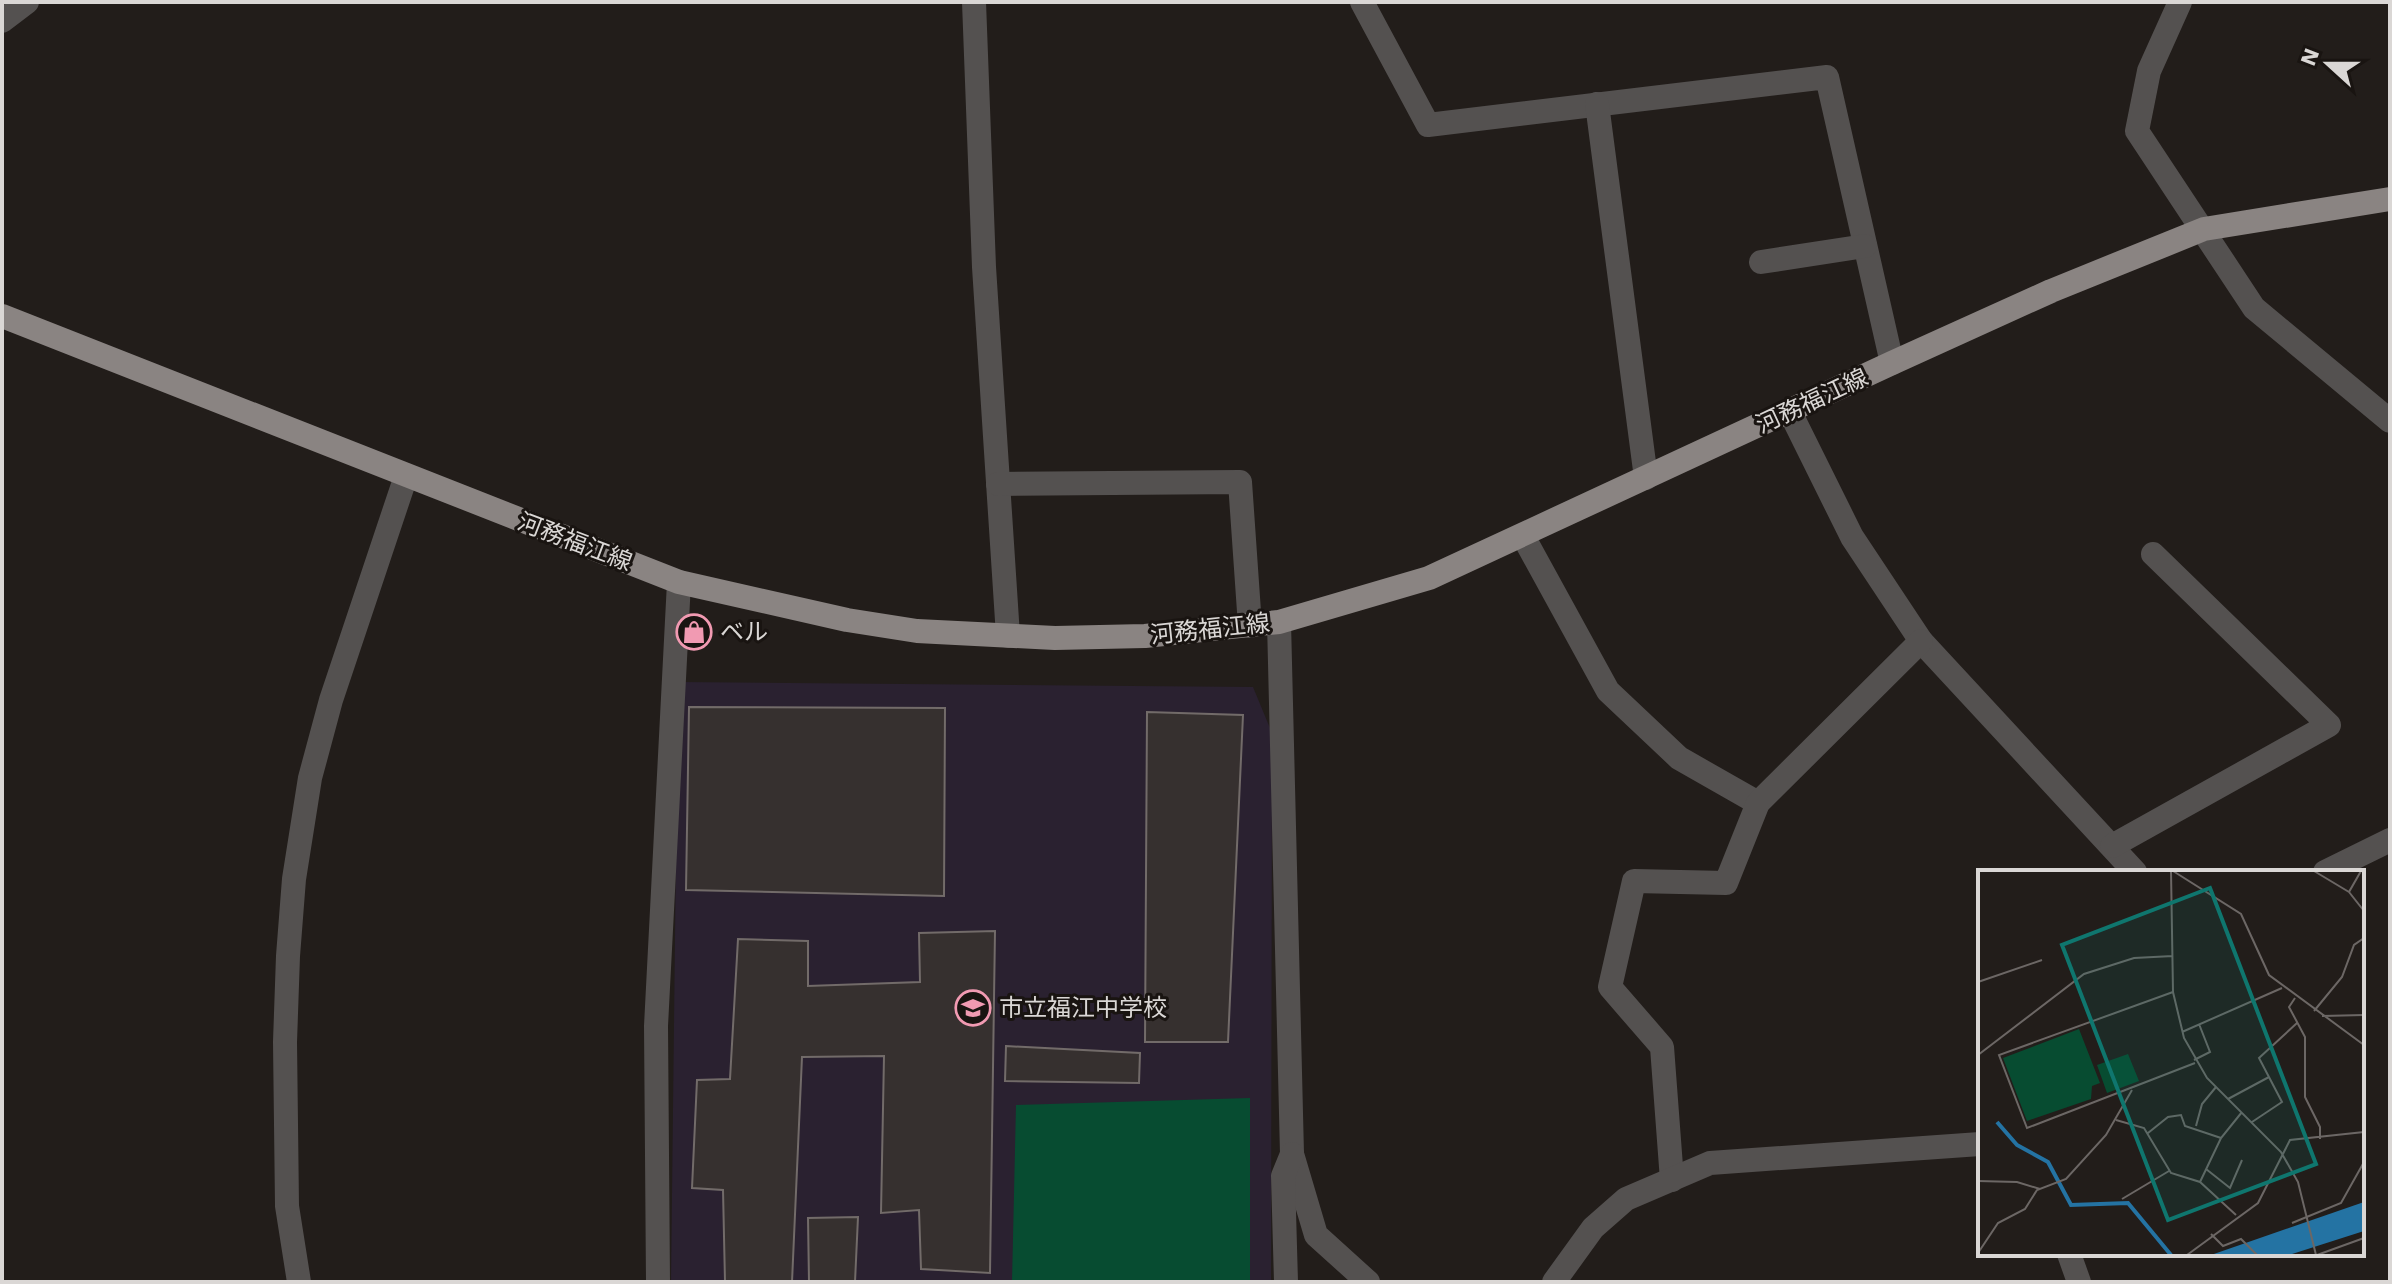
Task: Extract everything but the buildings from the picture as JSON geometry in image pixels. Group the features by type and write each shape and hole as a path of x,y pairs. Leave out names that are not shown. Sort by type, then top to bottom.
{"main road":[{"name":"河務福江線","path":"2,316 679,582 847,620 917,631 1008,636 1145,636 1279,622 1429,578 2051,291 2204,229 2390,199"}],"street":[{"path":"2,21 27,2"},
{"path":"974,2 984,267 1008,636"},
{"path":"1362,2 1428,125 1827,77 1892,363"},
{"path":"2180,2 2149,71 2137,131 2254,308 2390,421"},
{"path":"1597,104 1646,478"},
{"path":"1761,262 1865,246"},
{"path":"1790,412 1852,537 1921,641 2133,870"},
{"path":"299,1282 287,1206 285,1042 294,879 310,778 327,713 406,476"},
{"path":"998,484 1240,482 1250,626"},
{"path":"1523,536 1608,691 1679,758 1758,803"},
{"path":"2112,846 2329,725 2153,554"},
{"path":"658,1282 656,1026 679,582"},
{"path":"1279,622 1292,1154 1316,1235 1368,1282"},
{"path":"1672,1180 1662,1047 1610,987 1634,881 1726,883 1758,803 1921,641"},
{"path":"2329,870 2390,840"},
{"path":"1554,1282 1593,1228 1626,1199 1710,1163 1978,1144"},
{"path":"1286,1282 1283,1176 1292,1154"},
{"path":"2070,1256 2079,1282"}],"shaded area":[{"name":"市立福江中学校","path":"678,682 1253,687 1272,733 1271,1282 671,1282"}],"green space":[{"path":"1250,1098 1250,1282 1012,1282 1016,1105"}],"place":[{"name":"ベル","path":"694,632"},
{"name":"市立福江中学校","path":"973,1008"}]}
